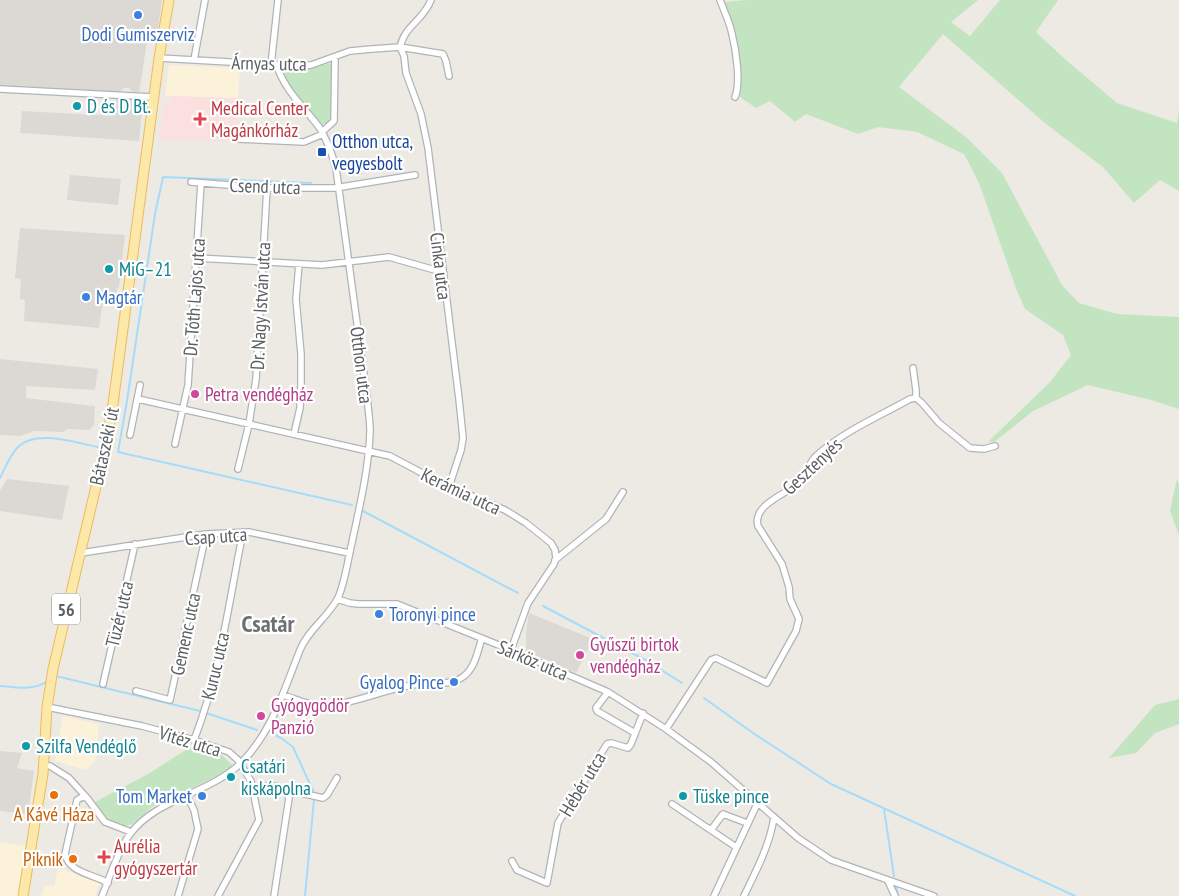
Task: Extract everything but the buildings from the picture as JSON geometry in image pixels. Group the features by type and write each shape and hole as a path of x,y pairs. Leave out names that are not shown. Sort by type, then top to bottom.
{"main road":[{"name":"Bátaszéki út","path":"23,894 43,774 48,708 56,650 104,454 119,369 159,58 169,0"}],"street":[{"path":"194,60 205,0"},
{"path":"274,65 278,0"},
{"path":"400,48 402,37 407,29 423,15 431,0"},
{"path":"720,0 732,33 738,81 735,97"},
{"name":"Árnyas utca","path":"159,58 274,65 311,65 350,51 400,48 443,54 449,76"},
{"name":"Cinka utca","path":"400,48 404,56 406,73 420,114 428,148 463,438 459,460 449,487"},
{"path":"238,139 304,142 322,133 334,121 335,57"},
{"name":"Otthon utca","path":"131,832 155,812 216,782 240,763 262,737 283,694 301,647 337,599 345,575 358,512 370,430 334,159 322,133 284,84 274,65"},
{"path":"0,89 154,97"},
{"name":"Csend utca","path":"191,182 267,188 339,188 415,175"},
{"name":"Dr. Tóth Lajos utca","path":"183,410 188,385 201,183"},
{"name":"Dr. Nagy István utca","path":"249,424 256,379 267,188"},
{"path":"197,258 322,265 389,257 442,272"},
{"path":"294,434 300,408 301,384 301,354 296,299 299,264"},
{"path":"913,368 916,398 939,423 970,448 984,449 995,446"},
{"path":"130,435 140,385"},
{"name":"Kerámia utca","path":"138,398 183,410 390,456 449,487 505,510 526,523 551,543 555,550 555,560"},
{"name":"Gesztenyés","path":"666,729 711,660 716,658 767,683 796,631 799,619 790,599 789,587 782,564 756,520 760,510 799,483 805,477 815,457 838,438 910,399 916,398"},
{"path":"175,444 183,410"},
{"path":"238,469 249,424"},
{"path":"512,650 528,603 548,574 555,560 606,519 623,492"},
{"name":"Csap utca","path":"81,553 206,534 242,532 350,553"},
{"name":"Kuruc utca","path":"194,740 205,708 237,569 242,532"},
{"name":"Gemenc utca","path":"136,692 170,700 206,534"},
{"name":"Tüzér utca","path":"103,684 135,544"},
{"name":"Sárköz utca","path":"337,599 358,604 397,604 512,650 608,692 666,729 711,762 806,844 830,860 934,896"},
{"path":"283,694 306,703 327,705 351,701 404,686 456,680 465,676 473,666 482,638"},
{"path":"608,692 596,708 598,714 635,733"},
{"name":"Vitéz utca","path":"48,708 134,724 194,740 229,752 240,763"},
{"name":"Hébér utca","path":"512,861 517,870 547,883 556,831 567,809 607,744 628,748 643,714"},
{"path":"218,896 259,820 251,781 240,763"},
{"path":"50,766 70,778 105,822 131,832 122,848 102,896"},
{"path":"287,793 292,791 323,798 327,795 337,778"},
{"path":"254,790 272,785 279,786 287,793 289,798 289,808 274,896"},
{"path":"178,896 198,830 194,810 186,796"},
{"path":"87,798 79,798 75,805 65,854 66,861 71,867 108,883"},
{"path":"714,896 758,802"},
{"path":"672,804 736,847"},
{"path":"711,830 723,814 747,823"},
{"path":"744,896 762,856 772,829 774,817"},
{"path":"888,881 895,896"}],"shaded area":[{"path":"0,0 162,0 156,41 147,41 139,93 133,92 129,88 124,88 120,92 0,85"},
{"path":"169,65 240,68 238,98 165,96"},
{"name":"Medical Center Magánkórház","path":"171,96 238,98 237,136 234,136 234,142 159,139 164,101 170,102"},
{"path":"116,99 143,101 139,141 20,133 22,111 115,116"},
{"path":"70,175 121,179 118,205 67,200"},
{"path":"20,228 125,235 119,288 117,288 115,303 103,301 99,328 24,321 25,300 20,299 21,279 15,278"},
{"path":"0,359 98,369 95,390 26,386 26,398 95,406 94,425 89,430 67,429 64,432 34,431 20,436 0,435"},
{"path":"7,479 69,486 62,520 0,511 0,491"},
{"path":"529,613 593,639 576,673 526,651"},
{"path":"63,716 99,724 95,761 86,770 55,761"},
{"path":"0,751 22,753 17,768 34,771 28,814 0,811"},
{"path":"0,842 28,846 23,879 18,896 0,896"},
{"path":"58,868 100,883 95,896 41,896 45,885 54,886"}],"green space":[{"path":"746,0 978,0 951,22 970,36 1000,0 1058,0 1036,32 1066,60 1117,103 1177,123 1179,108 1179,191 1160,180 1134,203 1103,167 1046,124 943,34 899,87 966,137 1002,173 1062,285 1079,303 1117,314 1179,317 1179,409 1151,400 1088,385 1033,411 993,443 989,441 1050,382 1071,355 1063,335 1025,309 979,183 964,154 917,132 878,127 858,134 806,114 795,122 770,101 756,108 740,97 737,43 725,2"},
{"path":"331,63 333,66 331,116 328,123 321,125 292,92 284,72 286,70 312,68"},
{"path":"1177,479 1179,485 1179,535 1170,511"},
{"path":"1179,699 1179,724 1155,733 1136,753 1109,758 1155,705"},
{"path":"192,746 222,755 233,766 217,776 152,807 132,824 121,827 105,819 95,802 148,774"}],"waterway":[{"path":"118,452 155,214 163,177 311,183"},
{"path":"0,478 18,447 35,439 68,440 98,447"},
{"path":"118,452 352,505"},
{"path":"363,511 518,593"},
{"path":"543,606 647,661 682,683"},
{"path":"56,676 200,711 257,730"},
{"path":"0,686 35,687 46,682"},
{"path":"704,698 753,733 831,784 1075,896"},
{"path":"271,733 293,747 314,793"},
{"path":"305,896 314,799"},
{"path":"884,809 894,876"},
{"path":"896,886 898,896"}],"place":[{"name":"Dodi Gumiszerviz","path":"138,15"},
{"name":"D és D Bt.","path":"77,106"},
{"name":"Medical Center Magánkórház","path":"200,119"},
{"name":"Otthon utca, vegyesbolt","path":"322,152"},
{"name":"MiG–21","path":"109,269"},
{"name":"Magtár","path":"86,297"},
{"name":"Petra vendégház","path":"195,394"},
{"name":"Toronyi pince","path":"379,614"},
{"name":"Gyűszű birtok vendégház","path":"580,655"},
{"name":"Gyalog Pince","path":"454,682"},
{"name":"Gyógygödör Panzió","path":"261,716"},
{"name":"Szilfa Vendéglő","path":"26,746"},
{"name":"Csatári kiskápolna","path":"231,777"},
{"name":"A Kávé Háza","path":"54,795"},
{"name":"Tom Market","path":"202,796"},
{"name":"Tüske pince","path":"683,796"},
{"name":"Aurélia gyógyszertár","path":"104,857"},
{"name":"Piknik","path":"73,859"}],"district":[{"name":"Csatár","path":"268,623"}]}
